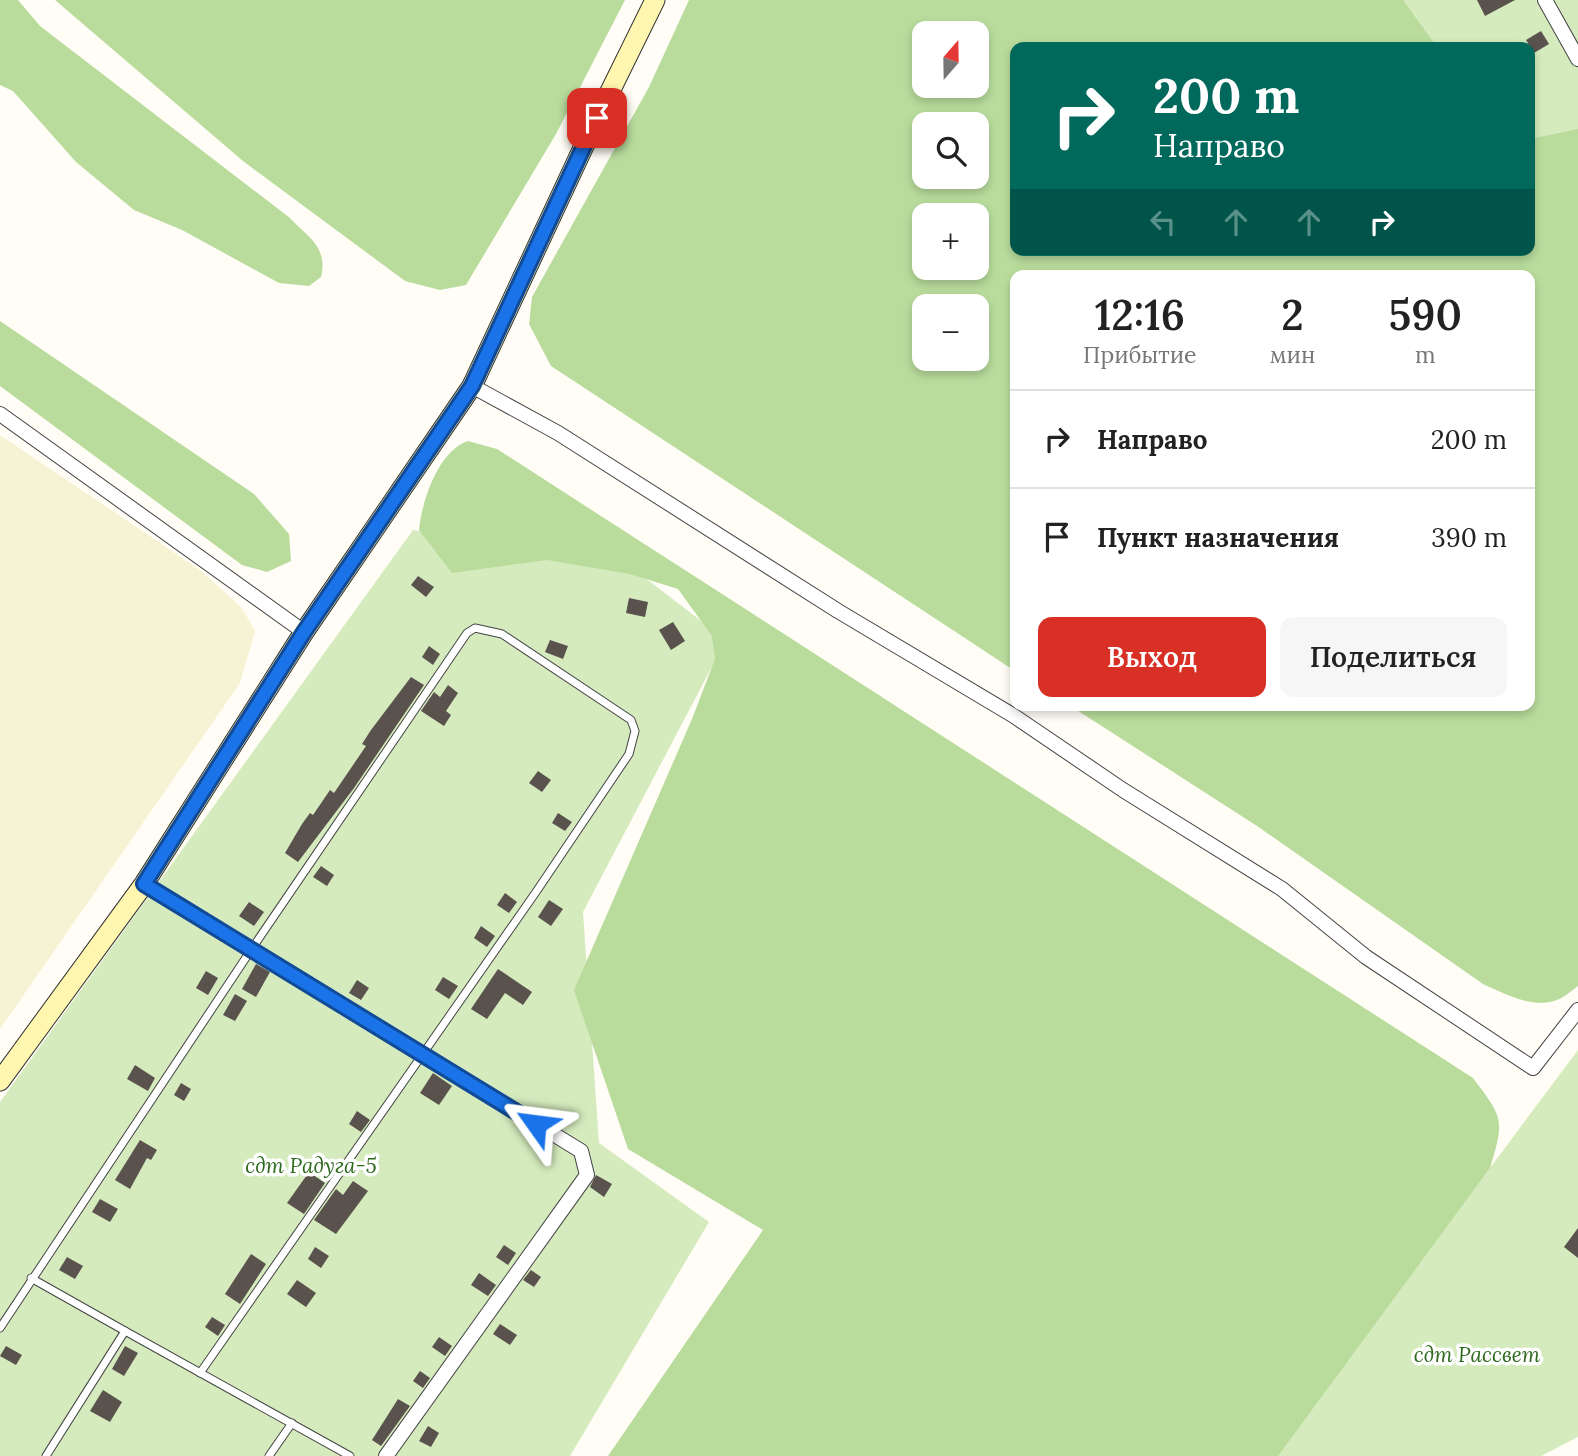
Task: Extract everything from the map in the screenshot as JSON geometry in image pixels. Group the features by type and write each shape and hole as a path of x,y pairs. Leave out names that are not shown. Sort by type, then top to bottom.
{"street":[{"path":"0,1082 144,884 304,632 472,386 655,0"},
{"path":"1545,0 1578,59"},
{"path":"472,386 558,433 838,611 1014,716 1123,790 1282,889 1366,957 1533,1068 1578,1010"},
{"path":"0,414 304,632"},
{"path":"144,884 581,1152 587,1175 386,1456"}],"lane":[{"path":"0,1328 251,950 467,633 474,628 502,634 631,720 635,731 633,743 536,892 200,1373"},
{"path":"31,1278 350,1456"},
{"path":"46,1456 125,1331"},
{"path":"269,1456 292,1423"}],"shaded area":[{"path":"0,435 200,570 242,608 255,631 240,683 0,1029"}],"green space":[{"path":"0,0 18,0 40,26 290,218 319,250 322,258 321,277 309,286 279,283 182,230 134,210 76,162 13,91 0,85"},
{"path":"55,0 625,0 556,134 466,285 440,290 405,281 243,161"},
{"path":"689,0 1403,0 1433,42 1010,42 1010,256 1535,256 1535,138 1578,129 1578,986 1557,1000 1536,1003 1483,984 1257,826 1078,711 1535,711 1535,270 1010,270 1010,668 551,366 529,324 532,297 649,87"},
{"path":"1384,0 1578,0 1578,134 1535,159 1535,42 1415,42"},
{"path":"0,321 254,494 289,534 291,561 267,572 242,565 0,386"},
{"path":"468,441 497,449 1473,1078 1496,1111 1498,1120 1498,1139 1490,1168 1278,1456 608,1456 763,1230 628,1149 574,990 692,719 715,659 712,636 678,589 630,574 547,560 452,573 419,530 433,478 448,455"},
{"name":"сдт Радуга-5","path":"413,530 627,564 726,640 583,912 599,1143 709,1222 570,1456 0,1456 0,1102"},
{"name":"сдт Рассвет","path":"1578,1050 1578,1437 1541,1456 1275,1456"}],"building":[{"path":"1477,0 1515,0 1485,16"},
{"path":"1541,31 1549,44 1535,52 1535,42 1526,40"},
{"path":"418,576 434,587 426,597 411,585"},
{"path":"629,598 648,602 645,617 626,613"},
{"path":"673,622 685,641 671,650 659,630"},
{"path":"550,640 568,646 563,659 545,652"},
{"path":"429,646 440,654 433,665 422,657"},
{"path":"411,677 424,685 354,788 298,862 285,853 302,824 310,813 313,815 330,790 334,793 366,746 362,744 371,730"},
{"path":"448,685 458,693 446,711 451,715 444,726 421,711 434,692 440,697"},
{"path":"538,771 551,780 542,792 529,783"},
{"path":"558,813 572,822 565,831 552,823"},
{"path":"321,866 334,875 327,886 313,877"},
{"path":"505,893 517,902 509,913 497,905"},
{"path":"549,900 563,909 551,926 538,917"},
{"path":"249,902 264,912 254,926 239,916"},
{"path":"481,926 495,936 487,947 474,938"},
{"path":"256,964 270,972 256,997 242,989"},
{"path":"498,969 532,992 523,1005 505,993 487,1019 471,1009"},
{"path":"206,971 218,978 208,995 196,988"},
{"path":"443,977 458,986 449,999 435,990"},
{"path":"357,980 369,988 361,1000 349,993"},
{"path":"235,994 247,1001 235,1021 223,1015"},
{"path":"135,1065 155,1078 148,1091 127,1079"},
{"path":"433,1073 452,1086 439,1105 420,1093"},
{"path":"181,1083 191,1089 184,1101 174,1095"},
{"path":"357,1111 370,1120 361,1132 349,1124"},
{"path":"140,1140 157,1150 151,1160 147,1158 130,1189 115,1180"},
{"path":"309,1172 325,1183 304,1214 287,1203"},
{"path":"596,1175 612,1184 604,1197 590,1187"},
{"path":"353,1181 368,1191 336,1234 314,1220 336,1189 343,1195"},
{"path":"100,1199 118,1209 110,1222 92,1212"},
{"path":"1578,1228 1578,1258 1564,1247"},
{"path":"504,1245 516,1253 508,1265 496,1257"},
{"path":"315,1247 329,1256 321,1268 308,1259"},
{"path":"251,1254 266,1264 240,1304 225,1294"},
{"path":"67,1257 83,1266 75,1279 59,1270"},
{"path":"531,1270 541,1277 534,1287 523,1280"},
{"path":"479,1273 496,1285 488,1296 471,1285"},
{"path":"297,1280 316,1293 306,1307 287,1294"},
{"path":"212,1317 225,1325 218,1336 205,1327"},
{"path":"500,1324 517,1335 510,1345 493,1334"},
{"path":"439,1337 452,1346 445,1356 432,1347"},
{"path":"6,1346 22,1355 16,1365 0,1356"},
{"path":"125,1346 138,1353 124,1376 112,1369"},
{"path":"420,1371 430,1378 423,1388 413,1381"},
{"path":"103,1390 122,1402 110,1422 90,1411"},
{"path":"398,1399 410,1406 381,1446 372,1440"},
{"path":"428,1426 439,1433 431,1447 419,1441"}],"route":[{"path":"536,1124 144,884 304,632 472,386 597,118"}]}
